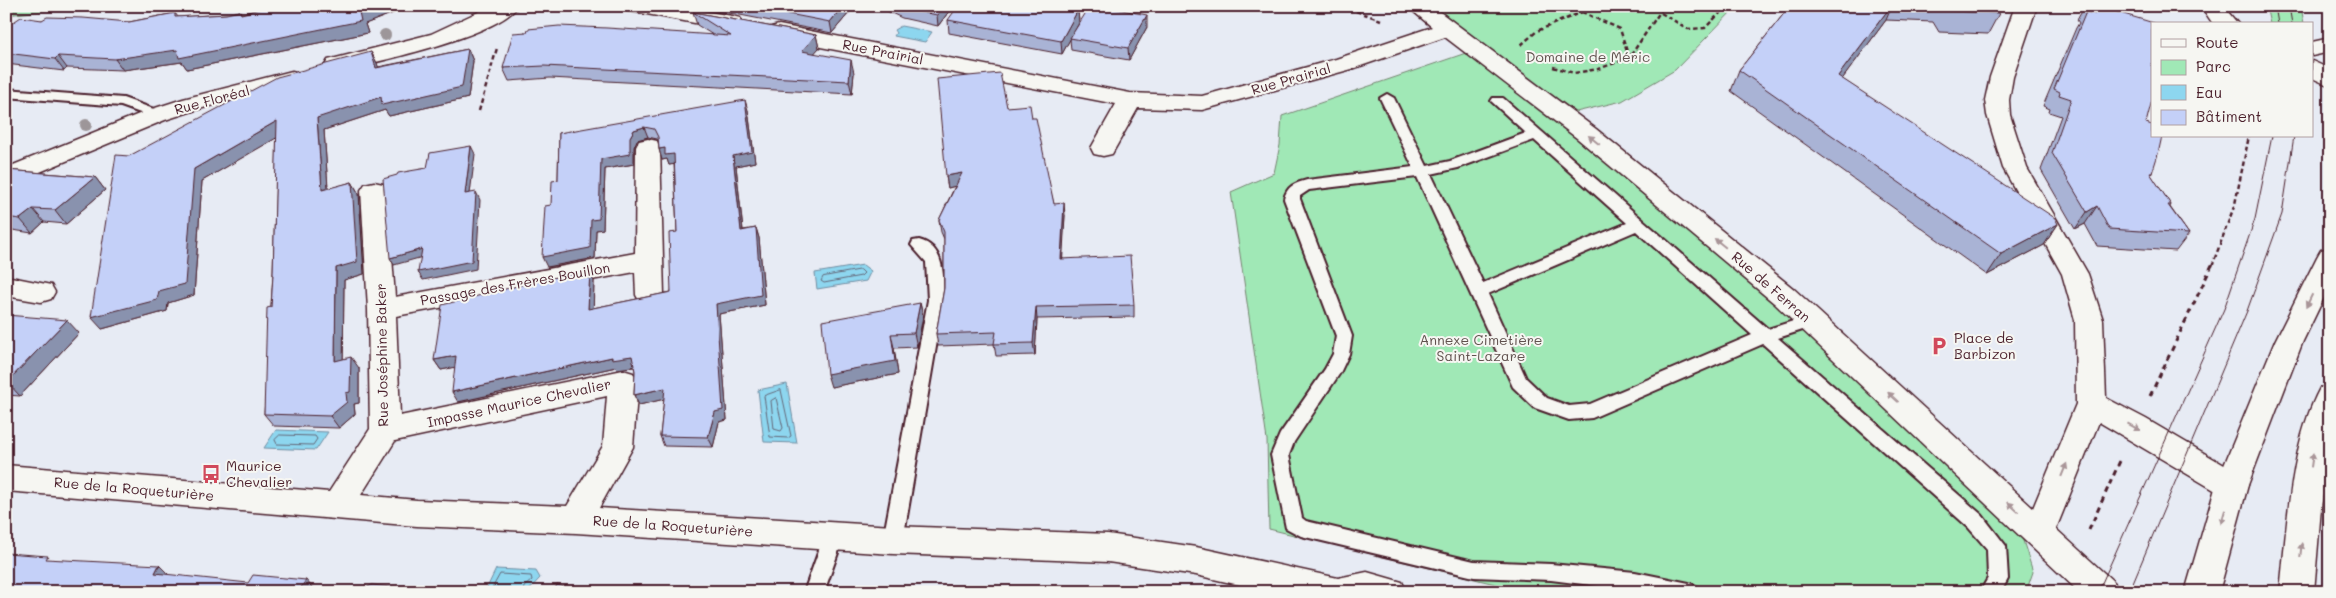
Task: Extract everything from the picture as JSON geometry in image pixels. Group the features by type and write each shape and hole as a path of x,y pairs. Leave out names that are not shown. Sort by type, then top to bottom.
{"street":[{"name":"Rue Floréal","path":"6,178 157,115 350,60 439,39 487,18 507,6"},
{"name":"Rue Prairial","path":"636,6 745,25 1130,100 1202,103 1344,64 1447,29"},
{"name":"Rue de Ferran","path":"1418,6 1587,134 1784,296 2039,531 2102,592"},
{"path":"2026,6 2003,74 1997,102 2008,149 2015,168 2075,274 2089,320 2091,404 2039,531"},
{"path":"2212,6 2218,17 2224,22"},
{"path":"2314,49 2330,45"},
{"path":"2314,69 2330,79"},
{"path":"1103,148 1130,100"},
{"path":"648,147 648,260 650,295"},
{"name":"Rue Joséphine Baker","path":"337,507 385,431 382,309 374,190"},
{"path":"2202,592 2232,485 2289,341 2330,257"},
{"name":"Passage des Frères Bouillon","path":"382,309 648,260"},
{"path":"6,286 42,292"},
{"name":"Impasse Maurice Chevalier","path":"385,431 623,381 618,447 576,520"},
{"path":"2297,592 2305,508 2315,443 2330,396"},
{"path":"2091,404 2135,427 2232,485"},
{"name":"Rue de la Roqueturière","path":"6,478 337,507 893,540 1108,548 1196,561 1336,592"},
{"path":"1341,592 1367,587 1390,592"}],"lane":[{"path":"6,93 124,102 157,115"},
{"path":"1386,98 1479,291 1519,382 1541,403 1569,413 1592,412 1765,336 1812,322"},
{"path":"1498,101 1640,224 1975,521 1996,546 1998,579 1990,592"},
{"path":"1536,134 1453,165 1422,171 1307,185 1296,188 1292,192 1292,199 1344,336 1338,360 1286,439 1280,455 1293,522 1301,528 1474,569 1552,572 1635,581 1689,592"},
{"path":"1479,291 1640,224"},
{"path":"893,540 936,300 934,261 920,245"},
{"path":"814,592 834,536"}],"path":[{"path":"1560,6 1582,12 1620,29 1629,58"},
{"path":"1549,66 1574,73 1598,69 1629,58 1664,6"},
{"path":"1661,13 1688,29 1704,28 1727,6"},
{"path":"1516,50 1537,31 1582,12"},
{"path":"479,111 494,55 501,40 487,18"},
{"path":"2074,564 2135,427 2207,276 2227,225 2246,162 2249,138"}],"green space":[{"path":"6,6 88,6 6,15"},
{"name":"Domaine de Méric","path":"1434,6 1737,6 1675,70 1622,101 1576,112 1510,65"},
{"path":"2266,6 2301,6 2304,22 2270,22"},
{"name":"Annexe Cimetière Saint-Lazare","path":"1466,53 1670,210 1820,342 2019,528 2033,572 2026,592 1528,592 1269,529 1267,440 1231,192 1274,173 1280,145 1282,116"}],"water":[{"path":"901,26 932,32 925,42 894,36 896,33 894,30"},
{"path":"863,265 871,271 866,281 817,289 815,273"},
{"path":"787,384 797,443 764,442 758,390"},
{"path":"276,430 328,432 316,450 264,448"},
{"path":"496,569 536,571 540,578 527,592 485,592"}],"building":[{"path":"269,6 375,6 359,12 361,21 179,58 177,50 115,59 58,56 55,59 6,53 6,27 21,17 42,20 47,17 129,22 175,13 175,17 226,14 240,11 241,14"},
{"path":"747,6 843,6 830,22"},
{"path":"897,6 944,6 937,15"},
{"path":"958,6 1057,6 1078,10 1061,41 948,20"},
{"path":"1090,6 1102,6 1147,15 1128,48 1070,38"},
{"path":"1790,6 1891,6 1838,76 2055,218 2058,224 2001,254 1739,70"},
{"path":"1946,6 2003,6 1999,13 1949,11"},
{"path":"2089,6 2097,6 2151,22 2151,104 2146,123 2151,125 2151,138 2162,138 2152,173 2150,173 2171,205 2168,205 2189,234 2109,229 2097,206 2087,212 2052,153 2071,99 2059,95 2060,92 2054,89 2086,12 2095,14"},
{"path":"693,12 816,35 802,51 851,60 849,81 544,66 503,68 513,33 527,32 528,29 559,26 731,36"},
{"path":"468,49 462,87 382,105 381,97 317,118 322,190 352,182 357,262 336,268 335,361 351,357 350,392 346,393 347,402 330,416 264,414 267,308 271,307 273,274 277,121 194,169 185,284 159,291 157,300 91,317 116,155 129,156 277,77 371,52 376,68"},
{"path":"1000,73 1007,107 1030,105 1032,118 1036,118 1054,204 1064,203 1061,259 1130,256 1134,305 1036,307 1033,343 994,344 996,332 936,334 944,288 944,232 939,220 962,173 946,176 937,79"},
{"path":"745,100 752,152 733,156 741,231 756,228 761,295 716,304 723,410 715,412 708,437 660,436 665,388 634,395 635,371 632,356 612,359 612,357 452,392 456,356 434,360 442,305 541,280 590,271 588,309 671,292 669,233 677,232 674,154 665,155 665,148 659,149 658,137 654,129 644,127 634,130 630,137 630,154 601,159 599,219 591,220 590,248 542,257 545,206 551,205 552,181 558,180 559,133"},
{"path":"471,146 465,194 476,192 472,261 418,272 422,249 390,258 383,179 398,173 427,168 430,153"},
{"path":"6,170 95,177 55,210 33,209 20,219 6,217"},
{"path":"920,303 914,333 891,334 895,361 827,374 822,321"},
{"path":"6,315 67,320 7,382 6,382"},
{"path":"6,553 48,556 46,559 159,565 155,573 248,583 253,575 306,580 298,592 6,592"},
{"path":"372,585 421,590 420,592 357,592"},
{"path":"557,585 583,592 553,592"}],"tram line":[{"path":"2275,6 2278,22"},
{"path":"2289,6 2292,22"},
{"path":"2098,592 2224,309 2255,219 2272,138"},
{"path":"2129,592 2247,311 2282,214 2294,138"}],"place":[{"name":"Place de Barbizon","path":"1939,346"},
{"name":"Maurice Chevalier","path":"211,474"}]}
